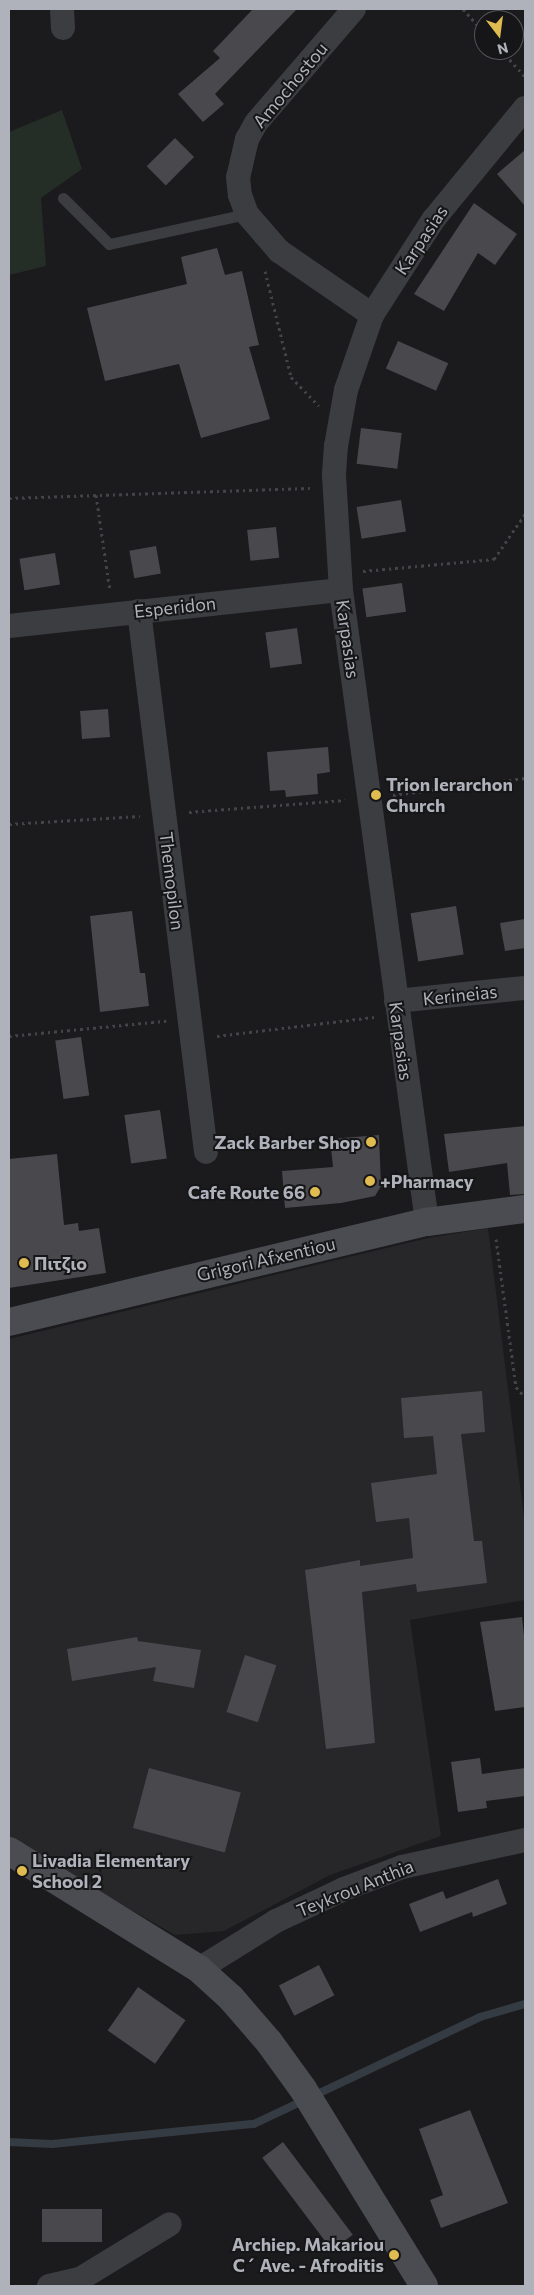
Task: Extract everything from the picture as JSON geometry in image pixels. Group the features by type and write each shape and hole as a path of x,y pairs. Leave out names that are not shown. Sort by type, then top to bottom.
{"main road":[{"name":"Grigori Afxentiou","path":"9,1322 427,1222 525,1209"},
{"path":"9,1851 199,1969 231,1998 269,2042 346,2155 424,2286"}],"street":[{"name":"Amochostou","path":"354,9 269,105 247,140 238,177 240,195 247,214 279,251 372,316"},
{"name":"Karpasias","path":"427,1222 341,582 335,487 338,427 356,355 372,316 433,220 525,108"},
{"name":"Esperidon","path":"9,626 139,611 341,582"},
{"name":"Themopilon","path":"139,611 206,1152"},
{"name":"Kerineias","path":"397,1008 525,988"},
{"name":"Teykrou Anthia","path":"199,1969 268,1926 344,1889 402,1867 525,1840"},
{"path":"49,2286 80,2279 170,2224"}],"lane":[{"path":"63,198 109,244 247,214"}],"path":[{"path":"463,9 474,21"},
{"path":"509,60 525,77"},
{"path":"262,261 291,377 338,427"},
{"path":"9,498 335,487"},
{"path":"96,495 113,614"},
{"path":"341,582 494,559 525,514"},
{"path":"369,798 525,778"},
{"path":"9,1036 190,1029 397,1008"},
{"path":"493,1214 516,1387 525,1397"}],"shaded area":[{"path":"62,110 82,169 41,198 46,266 9,275 9,132"},
{"path":"488,1228 525,1526 525,1600 410,1620 441,1836 330,1875 224,1931 175,1935 9,1840 9,1339 428,1238"}],"building":[{"path":"253,9 297,9 215,94 224,104 203,122 178,94 220,58 213,51"},
{"path":"175,138 194,157 166,185 147,166"},
{"path":"525,150 525,206 497,174"},
{"path":"474,203 517,234 495,265 478,253 444,311 414,294"},
{"path":"217,248 225,275 242,271 259,345 249,347 270,419 201,438 179,364 105,381 87,308 187,284 181,257"},
{"path":"398,341 448,363 436,391 386,368"},
{"path":"361,428 402,433 397,469 357,464"},
{"path":"401,500 406,532 362,539 357,507"},
{"path":"276,527 279,558 250,561 247,530"},
{"path":"156,546 161,574 134,578 129,551"},
{"path":"55,553 60,585 24,590 19,559"},
{"path":"402,583 406,612 366,617 362,589"},
{"path":"297,628 302,664 270,668 265,632"},
{"path":"108,709 110,737 82,739 80,711"},
{"path":"328,747 330,772 317,774 318,794 286,797 285,790 270,791 267,752"},
{"path":"456,906 464,954 418,962 411,913"},
{"path":"132,911 140,973 145,973 149,1006 100,1012 90,916"},
{"path":"525,919 525,948 505,951 500,923"},
{"path":"81,1037 89,1095 63,1099 55,1041"},
{"path":"160,1110 167,1159 131,1164 124,1115"},
{"path":"525,1126 525,1194 510,1195 507,1163 449,1172 444,1134"},
{"path":"379,1135 381,1186 375,1196 341,1203 285,1208 282,1171 333,1167 330,1139"},
{"path":"57,1154 64,1225 78,1223 79,1231 99,1228 106,1273 9,1288 9,1159"},
{"path":"482,1391 485,1432 461,1434 474,1541 482,1541 487,1583 417,1592 416,1584 362,1592 375,1743 326,1749 305,1570 360,1560 360,1566 413,1558 409,1518 376,1522 371,1483 437,1474 433,1436 404,1438 401,1398"},
{"path":"522,1617 525,1645 525,1707 495,1711 480,1622"},
{"path":"137,1637 138,1641 201,1650 194,1688 153,1681 156,1667 72,1681 67,1649"},
{"path":"245,1655 276,1665 258,1722 226,1712"},
{"path":"480,1758 482,1774 525,1768 525,1796 486,1801 487,1808 458,1812 451,1762"},
{"path":"149,1768 241,1793 225,1852 133,1828"},
{"path":"498,1879 507,1904 473,1917 472,1912 420,1932 409,1904 443,1891 446,1899"},
{"path":"319,1965 334,1995 294,2016 279,1985"},
{"path":"138,1987 186,2020 155,2064 108,2030"},
{"path":"470,2110 508,2203 441,2228 430,2200 443,2195 419,2129"},
{"path":"283,2142 353,2235 332,2250 262,2158"},
{"path":"42,2209 102,2209 102,2242 42,2242"}],"waterway":[{"path":"9,2142 52,2144 254,2124 480,2017 525,2004"}],"place":[{"name":"Trion Ierarchon Church","path":"376,795"},
{"name":"Zack Barber Shop","path":"371,1142"},
{"name":"+Pharmacy","path":"370,1181"},
{"name":"Cafe Route 66","path":"315,1192"},
{"name":"Πιτζιο","path":"24,1263"},
{"name":"Livadia Elementary School 2","path":"22,1871"},
{"name":"Archiep. Makariou C´ Ave. - Afroditis","path":"394,2255"}]}
